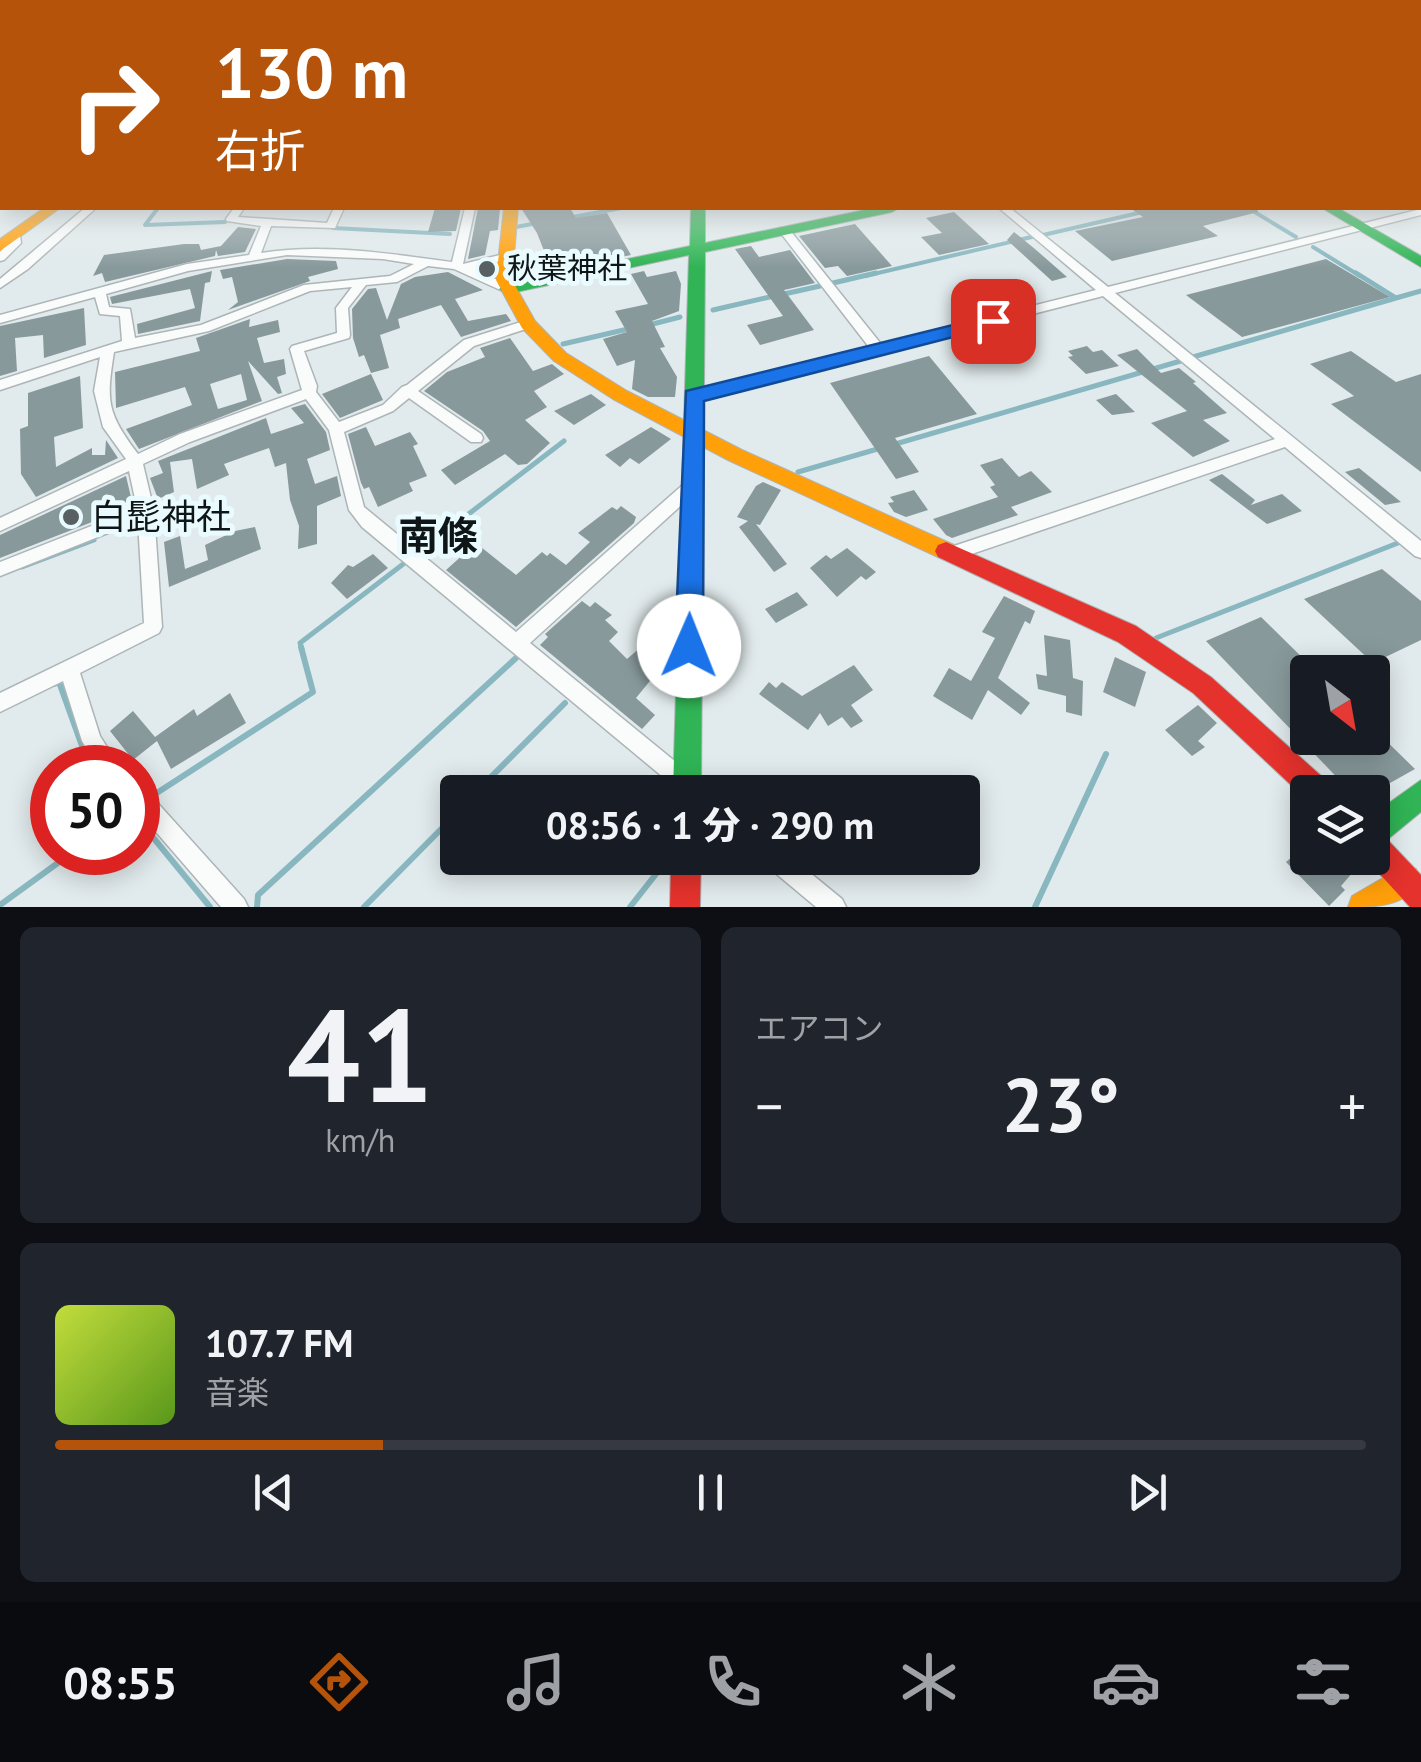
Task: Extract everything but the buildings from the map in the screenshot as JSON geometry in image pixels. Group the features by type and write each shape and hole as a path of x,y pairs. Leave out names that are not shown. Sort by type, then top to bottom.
{"street":[{"path":"7,241 50,210"},
{"path":"0,284 46,250 88,210"},
{"path":"237,210 232,220 331,226 338,210"},
{"path":"463,267 470,210"},
{"path":"511,210 504,258 507,289 528,324 548,347 574,367 694,433 1127,634 1202,685 1300,775"},
{"path":"691,775 698,210"},
{"path":"0,319 186,268 254,257 325,252 463,267 507,289 882,210"},
{"path":"1006,210 1421,551"},
{"path":"1333,210 1421,262"},
{"path":"694,396 1421,212"},
{"path":"254,257 267,223"},
{"path":"784,230 878,350"},
{"path":"0,258 15,243 7,241"},
{"path":"463,267 504,258"},
{"path":"0,385 128,343 204,328 308,288 347,282 360,285 409,274 428,261"},
{"path":"360,285 342,308 344,335 297,349 309,393 336,429 357,510 673,775"},
{"path":"100,292 104,311 126,312 128,343"},
{"path":"336,429 388,408 469,343 528,324"},
{"path":"0,703 153,627 146,511 135,461 110,427 101,391 108,349"},
{"path":"407,390 476,438"},
{"path":"0,525 185,438 309,393"},
{"path":"951,554 1287,441"},
{"path":"516,644 692,486"},
{"path":"0,569 146,511"},
{"path":"70,670 95,745"},
{"path":"1390,819 1421,794"},
{"path":"160,821 236,907"},
{"path":"1390,864 1421,897"},
{"path":"685,907 686,875"},
{"path":"795,875 834,907"},
{"path":"1363,907 1404,880"}],"waterway":[{"path":"156,210 145,225 225,222"},
{"path":"573,217 610,210"},
{"path":"1251,210 1296,237"},
{"path":"1043,235 1143,212"},
{"path":"516,227 537,223"},
{"path":"333,228 450,234"},
{"path":"865,276 1036,236"},
{"path":"1313,247 1360,276"},
{"path":"833,283 876,273"},
{"path":"1356,273 1396,298"},
{"path":"784,294 820,286"},
{"path":"1396,298 1421,291"},
{"path":"713,310 774,296"},
{"path":"1193,357 1396,298"},
{"path":"649,325 680,317"},
{"path":"563,344 628,329"},
{"path":"892,445 1184,360"},
{"path":"302,649 300,643 564,441"},
{"path":"798,472 881,448"},
{"path":"22,567 94,540"},
{"path":"1156,638 1403,541"},
{"path":"160,791 313,692 301,647"},
{"path":"257,907 258,895 516,658"},
{"path":"54,684 59,682 82,745"},
{"path":"493,775 565,703"},
{"path":"1035,907 1106,754"},
{"path":"364,907 440,830"},
{"path":"160,846 210,907"},
{"path":"0,905 41,875"},
{"path":"630,907 655,875"}],"traffic: fast":[{"path":"687,775 698,210"},
{"path":"507,289 882,210"},
{"path":"1332,210 1421,262"},
{"path":"1390,819 1421,794"}],"traffic: slow":[{"path":"0,246 50,210"},
{"path":"511,210 504,280 528,324 560,357 620,395 735,455 946,551"},
{"path":"1363,907 1405,880"}],"traffic: jam":[{"path":"946,551 1127,634 1202,685 1300,775"},
{"path":"1390,863 1421,897"},
{"path":"685,907 686,875"}],"place":[{"name":"秋葉神社","path":"487,269"},
{"name":"白髭神社","path":"71,517"}],"district":[{"name":"南條","path":"438,536"}],"route":[{"path":"689,646 694,396 993,321"}]}
